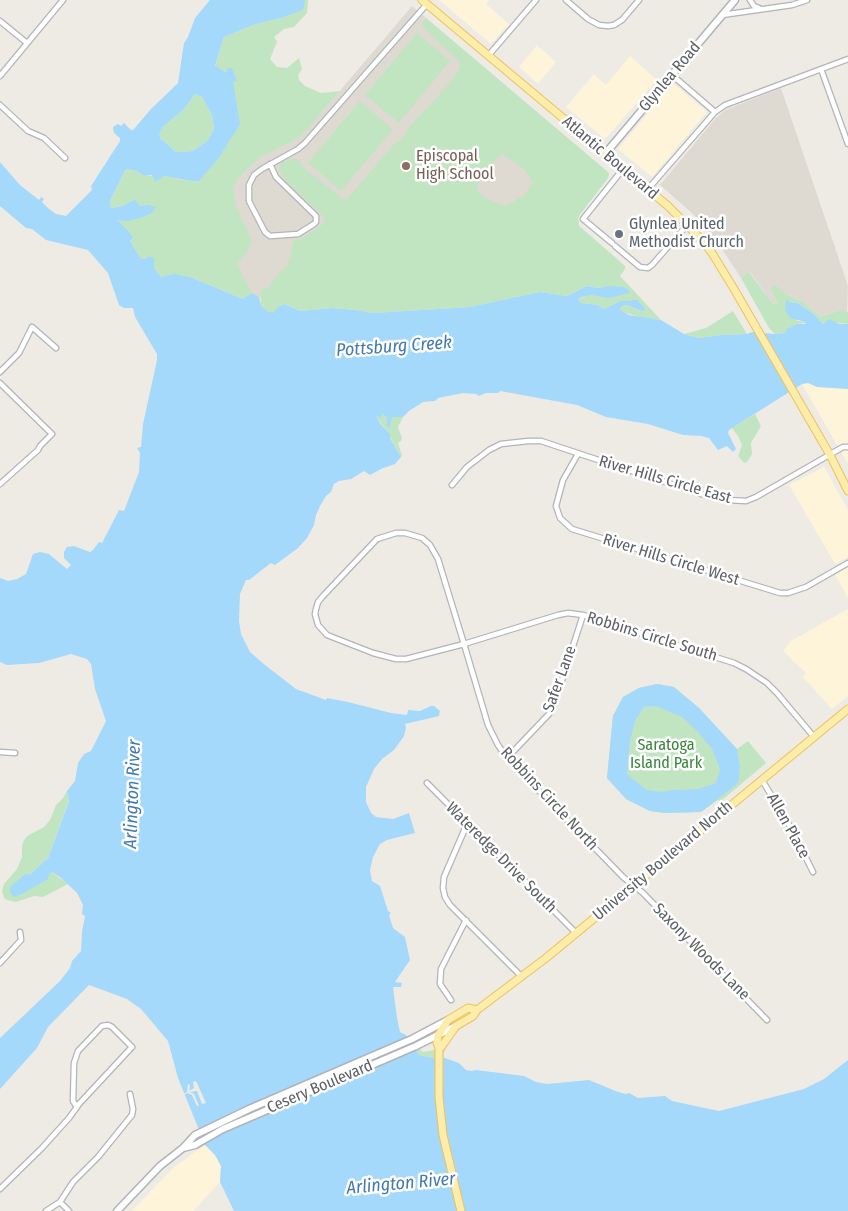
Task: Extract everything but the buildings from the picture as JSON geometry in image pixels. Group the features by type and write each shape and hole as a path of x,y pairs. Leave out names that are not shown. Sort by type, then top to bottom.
{"main road":[{"name":"Glynlea Road","path":"605,154 735,0"},
{"name":"Atlantic Boulevard","path":"425,2 688,224 712,253 830,455 848,491"},
{"path":"840,474 848,479"},
{"name":"University Boulevard North","path":"440,1048 456,1026 473,1016 477,1010 522,977 848,709"},
{"name":"University Boulevard North","path":"438,1036 448,1020 468,1008 477,1010"},
{"name":"Cesery Boulevard","path":"117,1211 160,1166 183,1148 195,1135 249,1108 412,1039 448,1020"},
{"name":"Cesery Boulevard","path":"183,1148 416,1046 456,1026"},
{"path":"438,1036 437,1043 440,1048 438,1082 441,1117 461,1211"}],"street":[{"path":"0,76 63,0"},
{"path":"488,56 536,0"},
{"path":"566,0 594,23 608,26 622,20 639,0"},
{"path":"750,0 754,6 760,9"},
{"path":"722,15 792,5 807,0"},
{"path":"270,164 276,177 316,216 314,224 298,234 270,236 265,232 249,201 249,185 254,175 270,164 298,149 305,142 425,2"},
{"path":"0,20 27,43"},
{"path":"648,189 715,112 734,101 848,59"},
{"path":"821,69 848,144"},
{"path":"672,75 715,112"},
{"path":"0,105 28,131 44,138 65,158"},
{"path":"624,169 583,219 640,267 648,268 688,224"},
{"path":"0,372 20,353 32,327 56,348"},
{"path":"0,383 52,434 0,484"},
{"name":"River Hills Circle East","path":"452,485 466,467 489,450 501,444 541,441 701,494 736,501 746,501 756,498 830,455 848,447"},
{"name":"River Hills Circle West","path":"578,454 563,480 556,506 560,518 572,529 780,593 788,593 806,587 848,563"},
{"path":"405,532 422,538 430,545 438,559 464,644 418,657 396,658 373,653 333,639 322,631 315,614 318,602 370,544 390,534 405,532"},
{"name":"Robbins Circle South","path":"464,644 558,615 568,613 583,615 734,663 746,669 768,684 777,693 814,738"},
{"name":"Safer Lane","path":"507,758 549,714 557,696 583,615"},
{"name":"Robbins Circle North","path":"464,644 488,725 507,758 633,885"},
{"path":"0,752 15,753"},
{"name":"Allen Place","path":"762,780 791,828 813,872"},
{"name":"Wateredge Drive South","path":"428,783 576,933"},
{"path":"468,824 444,876 443,888 447,900 522,977"},
{"name":"Saxony Woods Lane","path":"633,885 768,1020"},
{"path":"451,1000 440,984 441,968 466,920"},
{"path":"0,964 21,940 20,932"},
{"path":"0,1189 42,1148 69,1118 76,1107 132,1047 108,1025 102,1026 78,1051 74,1063 73,1101 76,1107"},
{"path":"46,1211 60,1202 73,1182 98,1158 132,1115 133,1109 130,1094"},
{"path":"60,1202 69,1211"}],"shaded area":[{"path":"439,0 489,0 486,4 509,24 491,44"},
{"name":"Episcopal High School","path":"412,6 609,173 608,178 578,218 579,226 625,266 625,269 243,299 194,196 321,113"},
{"path":"537,45 556,62 538,84 519,67"},
{"path":"630,56 657,80 605,139 566,107 594,74 606,85"},
{"path":"673,83 707,112 652,177 618,149"},
{"path":"781,88 848,286 847,313 838,310 820,316 803,302 785,294 771,291 778,303 773,304 750,272 741,278 716,240 704,226 660,185 714,120 725,110"},
{"path":"808,383 817,387 848,389 848,464 802,384"},
{"path":"824,467 848,510 848,557 835,564 789,485"},
{"path":"848,567 848,598 835,574"},
{"path":"848,609 848,696 832,709 803,677 806,673 783,651 791,641"},
{"path":"205,1145 215,1155 221,1166 220,1182 193,1211 132,1211 173,1168"}],"green space":[{"path":"305,0 308,0 307,13 294,27 284,29 274,37 277,42 270,59 277,67 287,68 299,58 302,69 298,75 299,80 305,86 321,93 340,91 300,137 259,158 239,177 233,188 236,206 252,241 249,249 237,264 252,293 243,299 193,278 161,278 147,258 141,259 130,241 134,237 117,219 147,205 140,206 135,199 123,206 111,208 110,201 126,169 137,171 144,176 164,176 198,182 233,81 236,81 227,72 215,67 224,37 256,24 281,18 302,10"},
{"name":"Episcopal High School","path":"426,18 609,173 608,178 578,218 579,226 625,266 620,276 661,320 643,318 623,312 620,310 622,306 627,305 641,311 645,310 620,301 604,309 598,305 581,303 578,300 590,294 596,296 609,286 598,288 587,286 567,296 540,292 471,307 373,313 331,308 300,311 285,304 274,312 268,312 261,305 260,290 269,287 279,272 287,267 293,241 322,225 325,218 285,180 279,171 281,162 295,158 300,161 304,168 343,199 347,199 396,142 401,141 409,127 450,83 459,69 460,63 456,58 423,27 422,23","holes":["502,154 525,170 533,182 524,195 506,206 487,199 477,191 478,184 494,161"]},
{"path":"417,33 450,61 399,123 365,95"},
{"path":"195,94 202,97 212,115 214,129 208,140 193,151 176,152 158,134 162,128 186,107"},
{"path":"360,101 393,129 341,191 308,163"},
{"path":"749,272 773,304 778,303 771,291 772,287 777,286 785,294 803,302 820,316 838,310 848,312 848,324 825,322 823,324 815,315 798,303 789,302 797,321 806,323 797,324 785,333 775,334 769,328 741,278"},
{"path":"733,311 747,334 699,338 684,334 706,328"},
{"path":"383,414 387,418 387,426 390,427 392,416 403,417 398,427 402,438 398,443 401,457 390,434 376,417"},
{"path":"755,414 761,426 751,443 752,454 747,462 744,463 738,456 742,445 732,428"},
{"name":"Saratoga Island Park","path":"657,684 674,687 699,708 737,749 748,741 766,763 720,802 718,800 701,812 665,813 650,811 626,799 607,778 613,716 623,697 639,688"},
{"path":"67,791 69,800 48,858 30,874 10,887 52,872 68,884 43,897 34,896 16,902 7,900 4,898 2,891 4,884 17,869 22,857 24,840 27,836 44,827 50,820 56,805"},
{"path":"446,1048 442,1057 434,1058 419,1055 416,1051 420,1049 423,1052"}],"water":[{"path":"210,0 305,0 303,10 256,24 224,37 215,66 226,72 228,68 232,68 237,81 233,82 240,124 218,159 198,182 164,176 155,182 152,175 144,176 137,171 126,169 110,201 111,208 123,206 135,199 140,206 156,207 153,212 144,217 127,221 118,220 134,237 130,241 141,259 149,256 154,258 154,268 161,277 174,274 193,278 243,299 252,293 259,297 261,305 268,312 274,312 278,307 285,304 300,311 331,308 373,313 470,307 540,292 567,296 587,286 598,288 609,286 623,287 629,290 629,293 610,298 590,295 578,300 581,303 598,305 604,309 620,301 637,300 645,310 641,311 627,305 622,306 620,310 629,315 661,320 684,334 699,338 752,332 785,333 787,329 797,324 806,324 805,322 790,318 785,310 786,299 789,302 798,303 815,315 823,324 829,319 839,324 848,324 848,389 817,387 808,383 802,384 729,430 728,433 736,449 733,452 727,446 718,450 709,438 683,435 648,424 606,417 577,405 500,391 479,396 463,393 438,398 435,401 423,402 403,417 392,417 390,428 387,426 387,418 383,414 380,418 376,416 390,434 390,438 401,457 395,464 370,475 364,471 351,479 334,484 331,492 320,506 314,525 307,538 298,548 275,565 271,563 249,580 246,580 240,594 239,621 241,634 250,652 296,689 326,700 327,698 348,702 391,713 407,715 408,710 420,711 431,706 440,711 439,716 405,724 404,736 394,750 382,759 374,769 366,787 366,802 371,813 376,817 393,819 409,813 415,833 387,840 380,844 373,857 370,870 372,881 380,886 388,911 391,913 389,915 393,928 405,937 410,960 395,982 402,983 401,987 393,987 400,1032 406,1035 419,1055 434,1058 442,1057 459,1063 466,1070 524,1076 536,1082 547,1084 589,1080 618,1092 629,1093 638,1098 665,1096 672,1101 719,1111 804,1089 824,1079 848,1060 848,1211 234,1211 220,1182 221,1166 215,1155 205,1145 178,1078 168,1041 141,1009 127,999 89,985 48,1027 37,1048 0,1089 0,1038 60,981 70,968 72,961 81,951 85,916 82,914 83,905 77,893 52,872 49,874 48,879 20,895 14,897 10,893 10,887 25,874 30,874 48,858 69,801 67,791 75,781 78,763 84,754 91,751 106,721 95,689 91,664 87,659 71,654 39,663 7,665 0,662 0,578 8,581 26,574 33,554 40,552 49,554 67,569 71,565 64,558 64,552 67,547 74,546 90,552 99,542 102,543 119,510 124,511 139,472 140,453 137,448 141,447 143,424 157,354 135,317 133,308 124,308 119,305 108,273 88,250 46,240 32,229 26,228 0,206 0,162 20,185 39,200 41,197 44,199 42,202 49,209 56,214 66,216 92,190 91,186 120,141 120,138 114,133 113,127 118,124 121,126 124,123 133,130 151,109 178,83 184,43 195,18","holes":["195,94 202,97 212,115 214,129 208,140 193,151 176,152 160,138 159,134 162,128 186,107"]},
{"path":"657,684 674,687 699,708 737,749 740,767 739,780 736,785 701,812 665,813 650,811 626,799 607,778 613,716 623,697 639,688","holes":["656,706 682,717 712,749 720,769 716,783 698,789 662,792 647,790 627,774 630,741 635,721 644,707"]}],"pier":[{"path":"196,1081 206,1103 202,1104 197,1091 190,1092 194,1094 199,1106 197,1106 192,1095 188,1093 183,1095 187,1092 188,1084 190,1086 189,1091 194,1088 193,1082"}],"place":[{"name":"Episcopal High School","path":"406,166"},
{"name":"Glynlea United Methodist Church","path":"619,234"}],"water label":[{"name":"Pottsburg Creek","path":"394,347"},
{"name":"Arlington River","path":"133,794"},
{"name":"Arlington River","path":"401,1184"}]}
